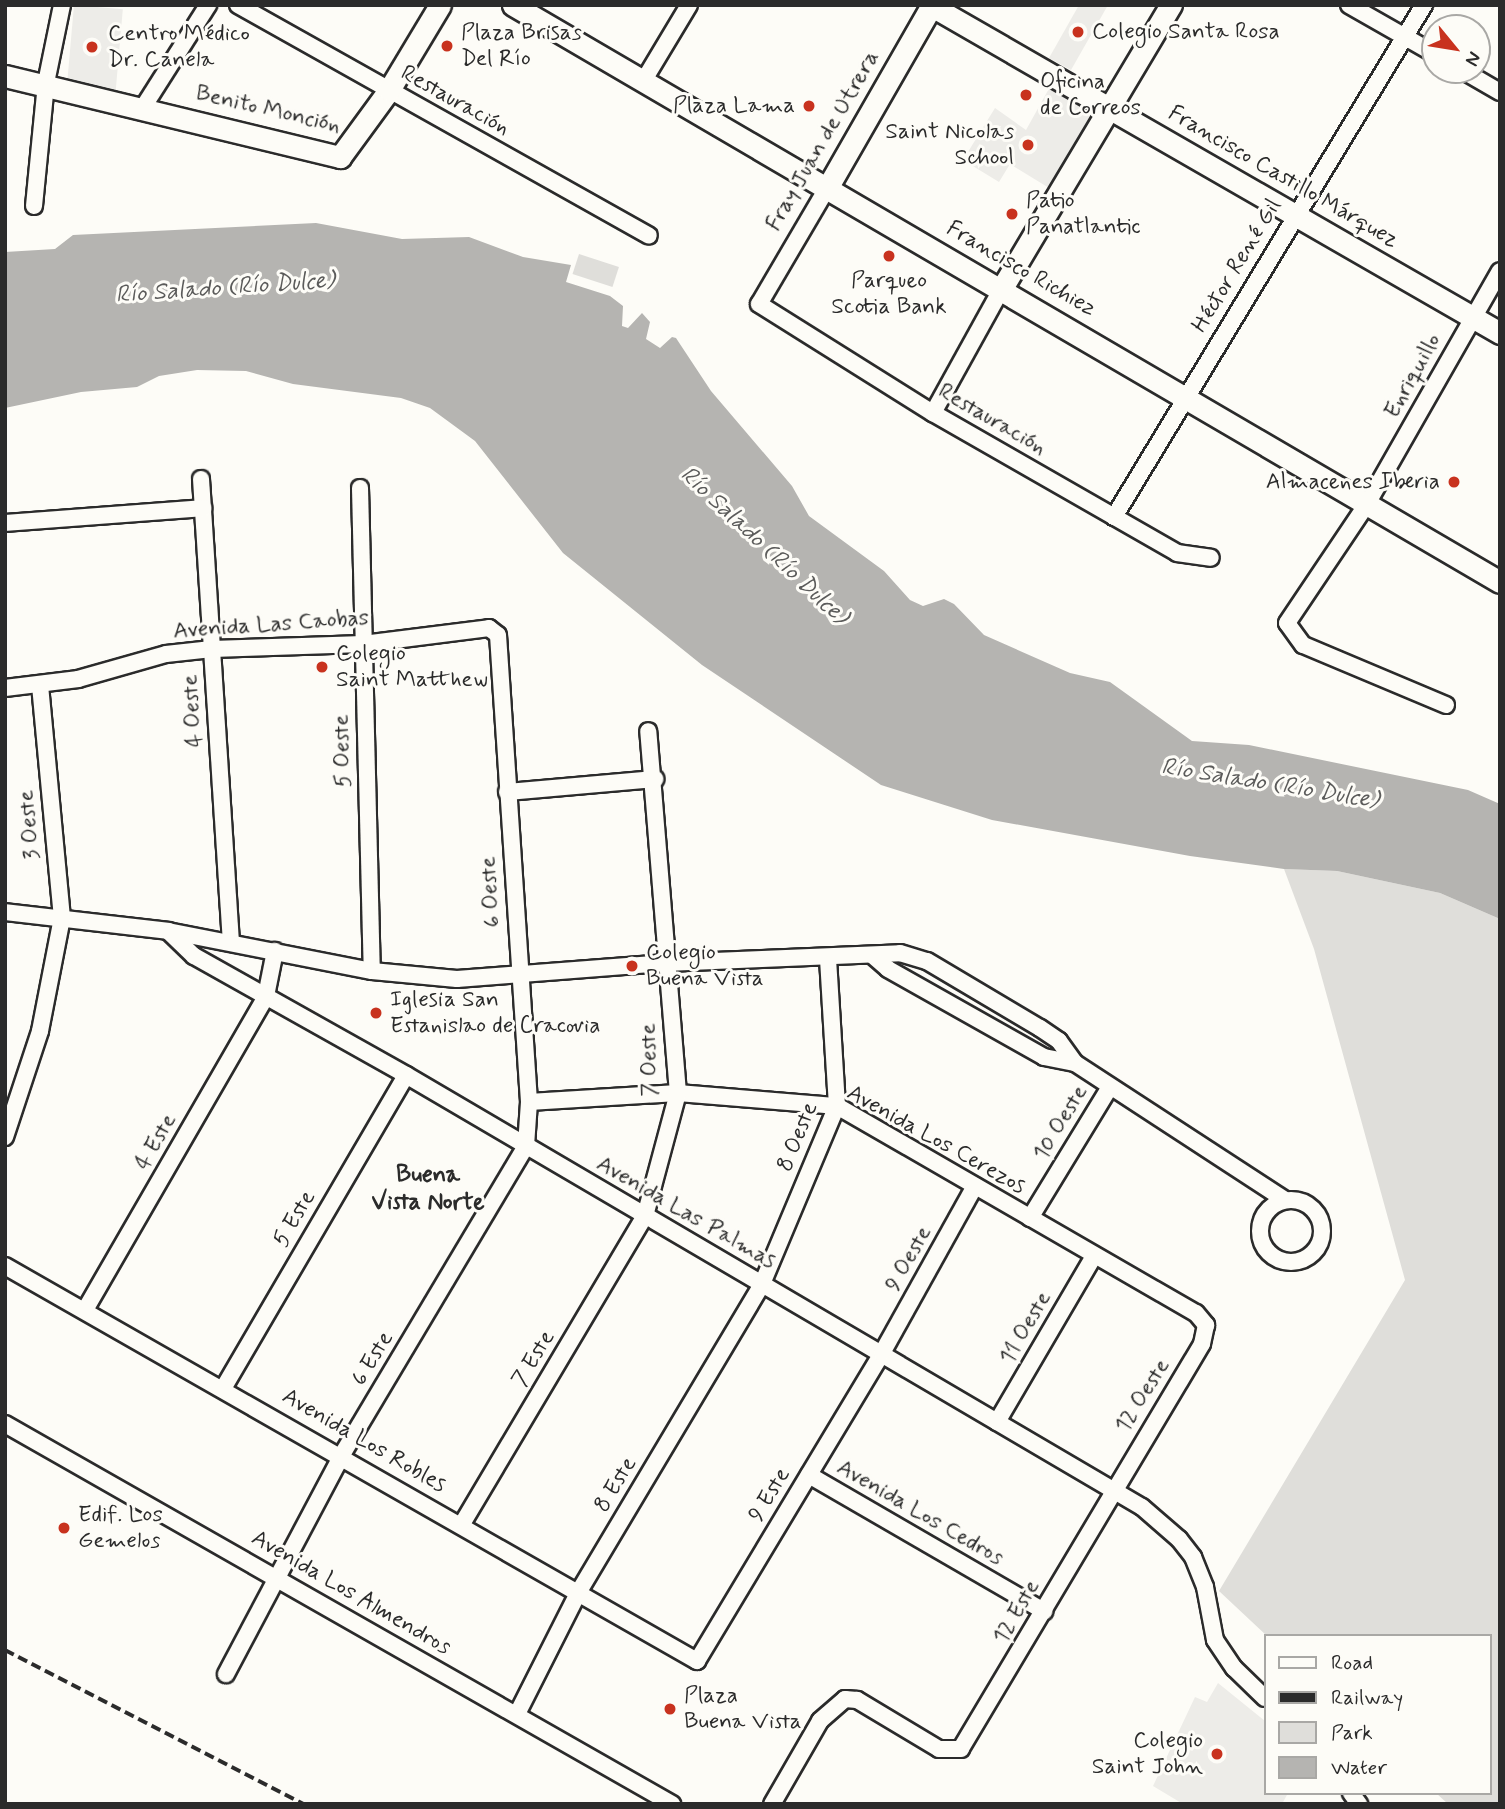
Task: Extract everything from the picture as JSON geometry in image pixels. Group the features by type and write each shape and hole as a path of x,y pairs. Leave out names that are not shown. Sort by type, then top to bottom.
{"main road":[{"path":"389,90 440,5"},
{"name":"Francisco Richiez","path":"513,5 826,190 1002,288 1500,582"},
{"path":"1002,288 1171,5"},
{"name":"Francisco Castillo Márquez","path":"931,6 1296,212 1500,333"},
{"name":"Fray Juan de Utrera","path":"826,190 931,6"},
{"name":"Benito Monción","path":"5,76 144,106 337,157 351,146 389,90"}],"street":[{"path":"34,206 46,83 62,5"},
{"path":"144,106 208,5"},
{"name":"Restauración","path":"238,5 649,236"},
{"path":"644,80 689,5"},
{"path":"1349,5 1421,46"},
{"name":"Héctor René Gil","path":"1114,517 1296,212 1424,5"},
{"path":"1485,84 1500,93"},
{"name":"Fray Juan de Utrera","path":"759,304 826,190"},
{"name":"Enriquillo","path":"1446,705 1303,645 1287,623 1367,504 1500,271"},
{"path":"933,413 1002,288"},
{"name":"Restauración","path":"759,304 933,413 1177,553 1211,558"},
{"name":"4 Oeste","path":"201,479 231,940"},
{"name":"5 Oeste","path":"360,488 373,971"},
{"path":"5,523 203,508"},
{"name":"Avenida Las Caobas","path":"5,688 40,685 166,654 212,649 363,644 489,628 498,635"},
{"name":"6 Oeste","path":"498,635 529,1102 526,1146"},
{"name":"3 Oeste","path":"5,1137 40,1031 62,918 40,685"},
{"name":"7 Oeste","path":"645,1216 678,1093 648,731"},
{"path":"507,793 654,779"},
{"path":"5,912 231,940 373,971 457,979 666,963 872,955 886,950 927,961 1059,1041 1075,1063 1285,1200"},
{"name":"Avenida Las Palmas","path":"168,931 194,956 406,1075 1113,1488 1179,1539 1200,1572 1215,1640 1234,1668 1264,1697"},
{"name":"4 Este","path":"85,1310 266,996 275,951"},
{"path":"872,955 888,969 1044,1057 1075,1063"},
{"name":"8 Oeste","path":"762,1284 837,1106 828,957"},
{"name":"5 Este","path":"224,1387 406,1075"},
{"name":"10 Oeste","path":"1030,1218 1110,1087"},
{"name":"Avenida Los Cerezos","path":"529,1102 678,1093 837,1106 1094,1256 1196,1312 1206,1325"},
{"name":"6 Este","path":"226,1674 342,1455 526,1146"},
{"name":"9 Oeste","path":"882,1353 975,1186"},
{"name":"7 Este","path":"462,1524 645,1216"},
{"name":"11 Oeste","path":"997,1422 1094,1256"},
{"name":"Avenida Los Robles","path":"5,1266 224,1387 697,1661"},
{"name":"8 Este","path":"517,1714 578,1593 762,1284"},
{"name":"12 Oeste","path":"1113,1488 1202,1344 1206,1325"},
{"name":"9 Este","path":"697,1661 882,1353"},
{"name":"Avenida Los Almendros","path":"5,1424 278,1577 672,1804"},
{"name":"Avenida Los Cedros","path":"809,1475 1044,1611"},
{"name":"12 Este","path":"772,1804 820,1721 845,1699 858,1700 939,1749 954,1752 968,1742 1113,1488"}],"shaded area":[{"name":"Centro Médico Dr. Canela","path":"74,5 123,9 116,90 67,86"},
{"name":"Colegio Santa Rosa","path":"1079,5 1108,5 1071,70 1049,58"},
{"name":"Saint Nicolas School","path":"1051,85 1102,115 1054,191 1010,164 999,182 963,160 995,108 1026,130"},
{"name":"Colegio Saint John","path":"1218,1683 1264,1720 1264,1795 1287,1795 1282,1804 1183,1804 1153,1786 1195,1697 1207,1702"}],"green space":[{"path":"579,254 619,267 612,287 573,274"},
{"path":"1284,869 1337,871 1440,893 1500,919 1500,1804 1448,1804 1438,1795 1491,1795 1491,1634 1265,1634 1219,1591 1405,1280 1314,949"}],"water":[{"name":"Río Salado (Río Dulce)","path":"316,223 402,239 469,237 523,257 571,265 566,282 610,296 623,306 622,326 628,328 642,313 650,322 646,339 660,348 672,337 676,338 711,391 792,486 809,516 884,571 910,600 923,606 944,599 954,604 984,635 1070,673 1110,682 1192,741 1249,745 1468,790 1500,804 1500,919 1440,893 1337,871 1284,869 1190,856 992,820 881,785 702,665 563,553 475,441 430,408 401,398 293,384 246,371 197,370 159,376 137,387 81,392 5,408 5,252 55,249 73,235"}],"railway":[{"path":"5,1650 304,1804"}],"place":[{"name":"Colegio Santa Rosa","path":"1078,32"},
{"name":"Plaza Brisas Del Río","path":"447,46"},
{"name":"Centro Médico Dr. Canela","path":"92,47"},
{"name":"Oficina de Correos","path":"1026,95"},
{"name":"Plaza Lama","path":"809,106"},
{"name":"Saint Nicolas School","path":"1028,145"},
{"name":"Patio Panatlantic","path":"1012,214"},
{"name":"Parqueo Scotia Bank","path":"889,256"},
{"name":"Almacenes Iberia","path":"1454,482"},
{"name":"Colegio Saint Matthew","path":"322,667"},
{"name":"Colegio Buena Vista","path":"632,966"},
{"name":"Iglesia San Estanislao de Cracovia","path":"376,1013"},
{"name":"Edif. Los Gemelos","path":"64,1528"},
{"name":"Plaza Buena Vista","path":"670,1709"},
{"name":"Colegio Saint John","path":"1217,1754"}],"district":[{"name":"Buena Vista Norte","path":"428,1189"}]}
